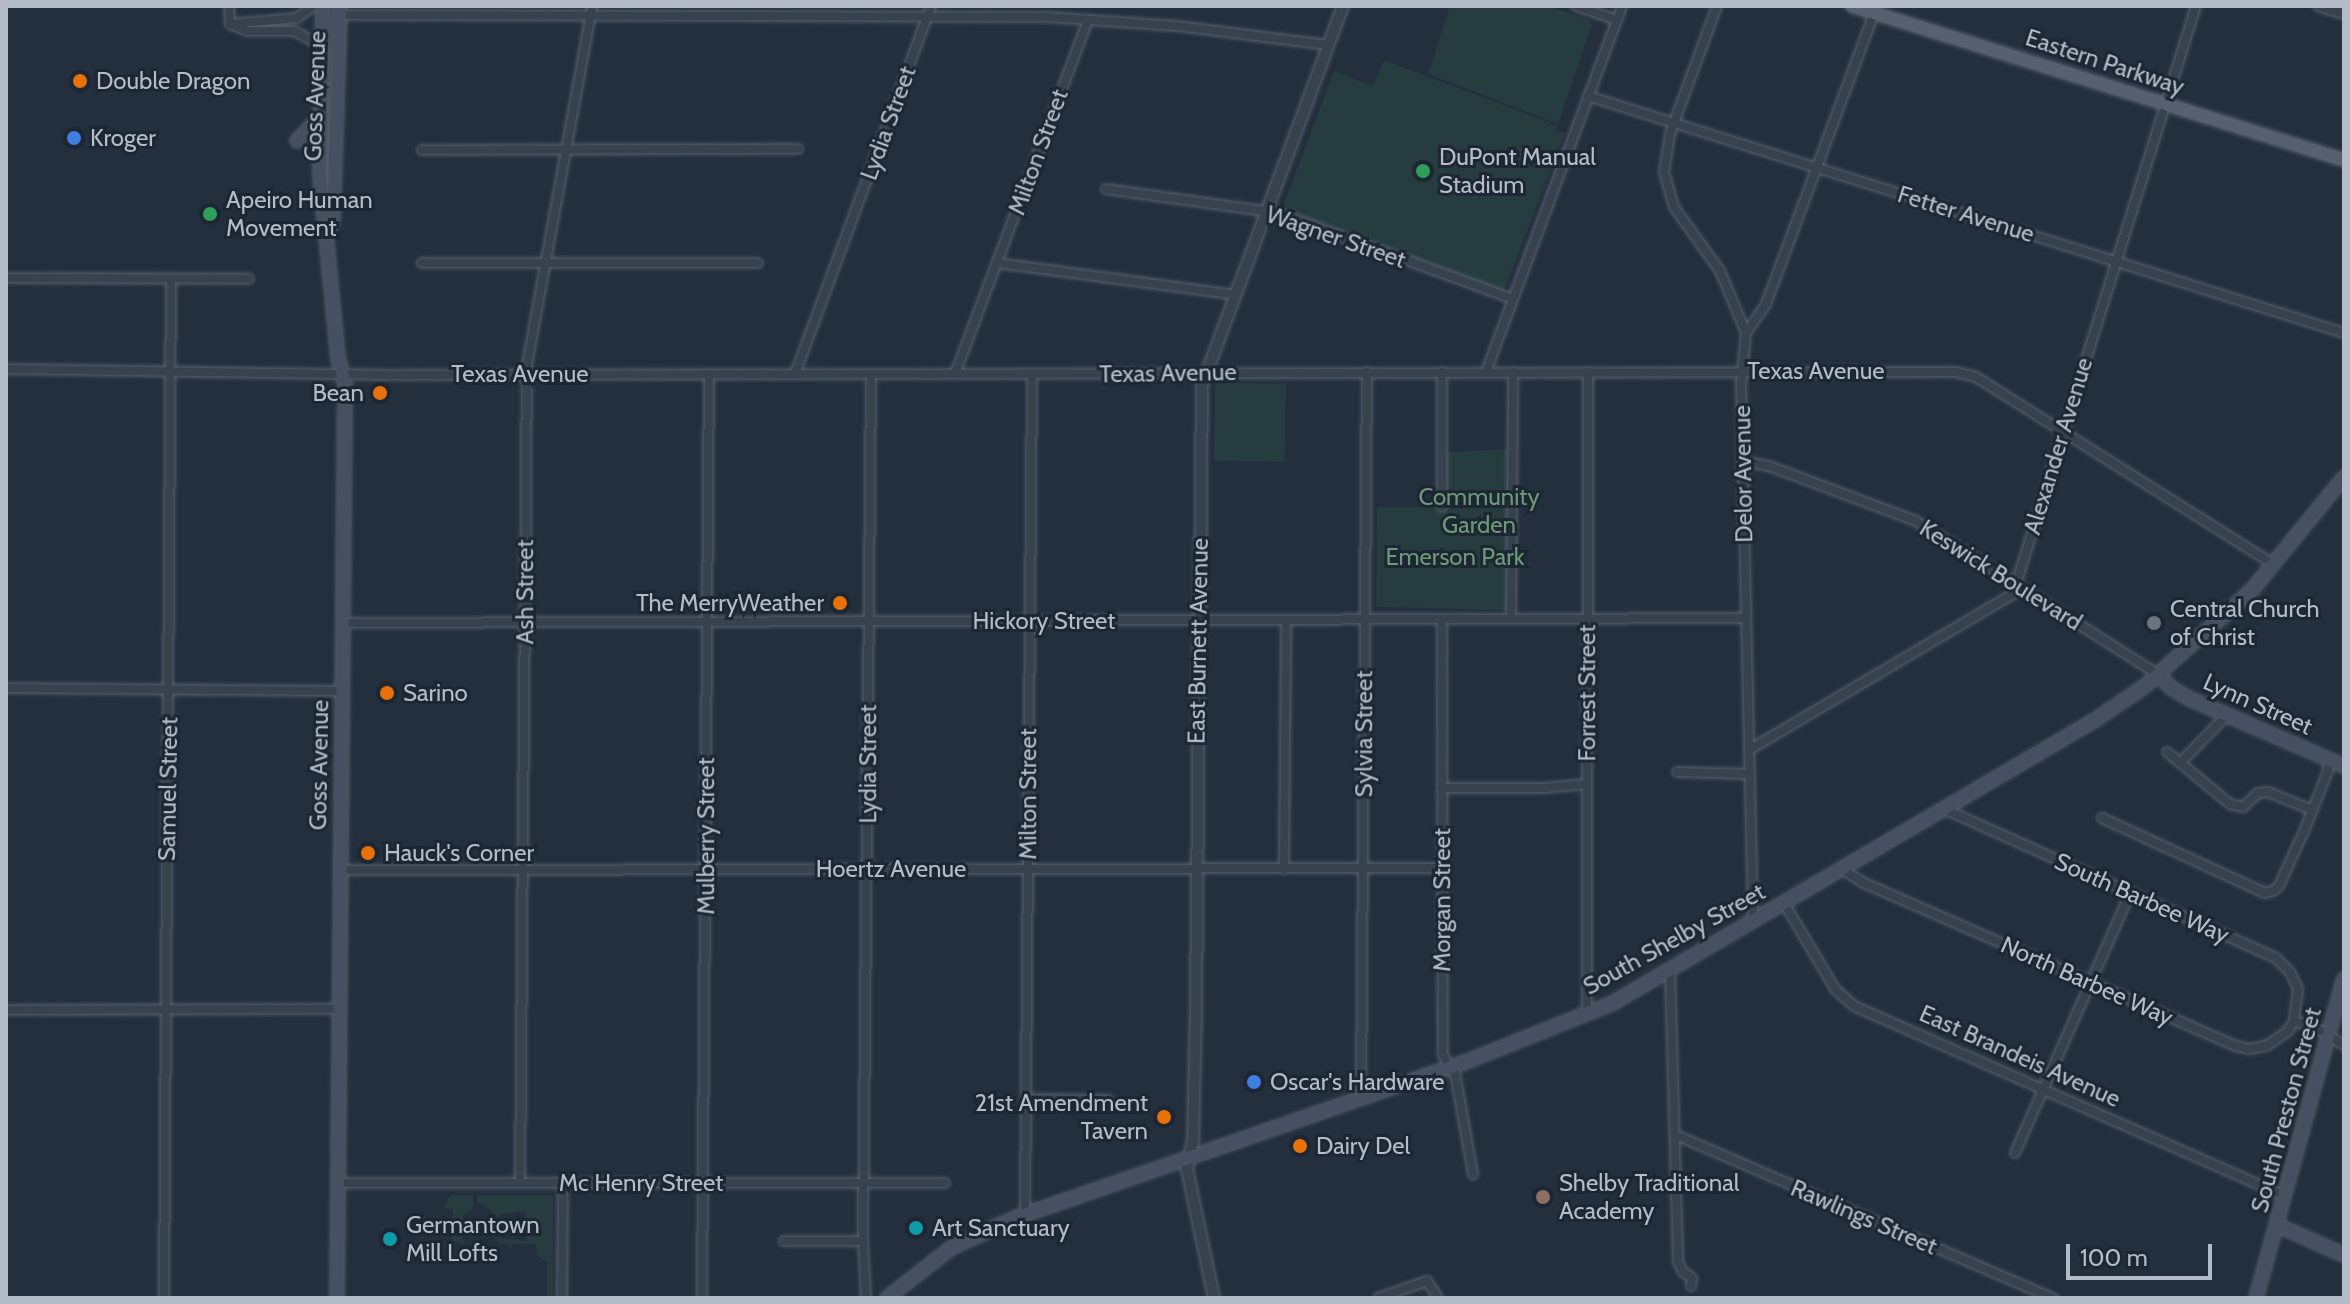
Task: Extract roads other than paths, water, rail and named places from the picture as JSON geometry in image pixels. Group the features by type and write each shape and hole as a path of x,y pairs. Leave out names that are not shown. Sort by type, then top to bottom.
{"main road":[{"name":"Goss Avenue","path":"323,6 320,174 341,373 345,385 337,1298"},
{"name":"Eastern Parkway","path":"1852,6 1876,10 2344,160"},
{"name":"Goss Avenue","path":"328,234 333,218 340,10"},
{"path":"297,141 320,117"},
{"name":"South Shelby Street","path":"887,1298 951,1248 1025,1214 1449,1068 1587,1014 1670,970 2095,720 2159,675 2218,624 2275,565 2344,477"},
{"name":"Lynn Street","path":"2159,675 2170,687 2188,698 2344,766"},
{"name":"South Preston Street","path":"2256,1298 2344,979"},
{"path":"2277,1225 2344,1255"}],"street":[{"path":"229,6 230,24"},
{"path":"230,24 297,18 313,6"},
{"name":"Lydia Street","path":"795,374 931,6"},
{"name":"East Burnett Avenue","path":"1214,1298 1187,1169 1194,1127 1202,385 1343,6"},
{"path":"1576,6 1617,20"},
{"path":"1486,372 1622,6"},
{"path":"1717,6 1674,123 1665,159 1669,196 1679,217 1720,271 1746,333"},
{"name":"Alexander Avenue","path":"1749,750 2008,598 2016,583 2196,6"},
{"path":"2318,6 2344,14"},
{"path":"340,10 1088,20 1168,25 1328,45"},
{"name":"Delor Avenue","path":"1753,920 1741,384 1746,333 1766,304 1876,10"},
{"name":"Ash Street","path":"520,1183 527,374 591,11"},
{"name":"Milton Street","path":"955,374 1088,20"},
{"path":"230,24 247,31 294,31 322,46"},
{"name":"Fetter Avenue","path":"1588,96 2344,333"},
{"path":"422,150 798,149"},
{"name":"Wagner Street","path":"1106,189 1267,211 1513,299"},
{"path":"422,263 758,263"},
{"path":"997,263 1236,295"},
{"path":"6,278 249,279"},
{"name":"Samuel Street","path":"164,1298 171,280"},
{"name":"Texas Avenue","path":"6,369 527,374 1744,370 1964,373 2063,430 2275,565"},
{"name":"Sylvia Street","path":"1361,1097 1367,372"},
{"path":"1442,372 1442,507"},
{"path":"1511,619 1513,372"},
{"name":"Forrest Street","path":"1587,1014 1588,372"},
{"name":"Mulberry Street","path":"702,1298 709,374"},
{"name":"Lydia Street","path":"866,1298 863,1241 871,374"},
{"name":"Milton Street","path":"1025,1214 1032,374"},
{"name":"Keswick Boulevard","path":"1744,462 1769,466 1916,521 2159,675"},
{"name":"Hickory Street","path":"343,623 1745,618"},
{"name":"Morgan Street","path":"1442,619 1443,1054 1449,1068 1455,1073 1460,1092 1473,1174"},
{"path":"1284,869 1286,620"},
{"path":"6,688 342,691"},
{"path":"2180,763 2227,715"},
{"path":"2167,752 2237,806 2243,807 2258,793 2268,792 2312,810"},
{"path":"2102,818 2265,893 2279,886 2328,771 2329,759"},
{"path":"1677,772 1748,774"},
{"path":"1442,788 1544,788 1587,784"},
{"name":"South Barbee Way","path":"1944,809 2283,963 2298,989 2294,1021"},
{"name":"Hoertz Avenue","path":"340,870 1442,868"},
{"name":"North Barbee Way","path":"1842,869 1862,882 2241,1048 2266,1046 2288,1031 2294,1021"},
{"path":"2015,1153 2130,893"},
{"name":"East Brandeis Avenue","path":"1784,903 1826,975 1846,1000 2285,1196"},
{"path":"1670,970 1678,1262 1683,1272 1692,1278 1691,1286"},
{"path":"6,1010 339,1009"},
{"path":"2294,1021 2344,1045"},
{"path":"1026,1099 1108,1100"},
{"name":"Rawlings Street","path":"1676,1135 2053,1298"},
{"name":"Mc Henry Street","path":"338,1183 945,1183"},
{"path":"562,1298 563,1183"},
{"path":"784,1241 863,1241"},
{"path":"1378,1298 1427,1281 1438,1298"}],"place":[{"name":"Double Dragon","path":"80,81"},
{"name":"Kroger","path":"74,138"},
{"name":"DuPont Manual Stadium","path":"1423,171"},
{"name":"Apeiro Human Movement","path":"210,214"},
{"name":"Bean","path":"380,393"},
{"name":"The MerryWeather","path":"840,603"},
{"name":"Central Church of Christ","path":"2154,623"},
{"name":"Sarino","path":"387,693"},
{"name":"Hauck's Corner","path":"368,853"},
{"name":"Oscar's Hardware","path":"1254,1082"},
{"name":"21st Amendment Tavern","path":"1164,1117"},
{"name":"Dairy Del","path":"1300,1146"},
{"name":"Shelby Traditional Academy","path":"1543,1197"},
{"name":"Art Sanctuary","path":"916,1228"},
{"name":"Germantown Mill Lofts","path":"390,1239"}],"park label":[{"name":"Community Garden","path":"1479,511"},
{"name":"Emerson Park","path":"1455,557"}]}
